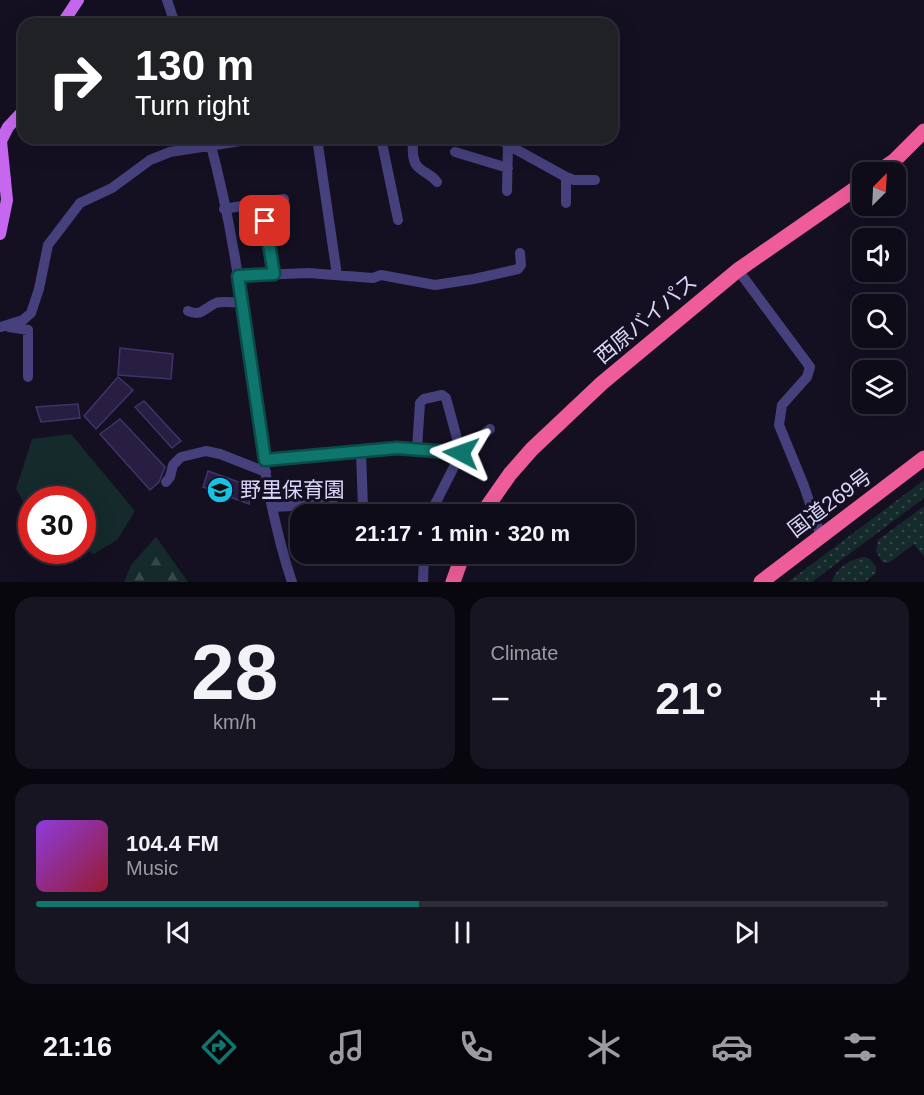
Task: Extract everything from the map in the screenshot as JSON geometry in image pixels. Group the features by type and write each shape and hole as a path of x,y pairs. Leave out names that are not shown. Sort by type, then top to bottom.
{"highway":[{"path":"891,162 924,131"},
{"name":"西原バイパス","path":"489,504 510,474 557,425 645,346 738,270 852,191"},
{"name":"国道269号","path":"761,582 924,458"},
{"path":"453,582 459,564"}],"main road":[{"path":"67,18 78,0"},
{"path":"0,234 7,201 1,141 3,127 18,115"}],"street":[{"path":"169,0 174,18"},
{"path":"0,327 23,320 31,313 39,289 48,245 80,203 112,188 150,160 202,144"},
{"path":"210,144 238,276 272,507 281,550 292,582"},
{"path":"318,144 337,275"},
{"path":"382,144 398,220"},
{"path":"413,144 413,156 417,166 432,175 437,182"},
{"path":"504,144 508,168 507,191"},
{"path":"508,144 566,177 574,180 595,180"},
{"path":"454,152 508,168"},
{"path":"566,177 566,203"},
{"path":"224,209 284,199"},
{"path":"262,203 274,274"},
{"path":"238,276 308,273 372,278 381,275 435,285 518,269 521,265 520,253"},
{"path":"738,270 810,367 807,377 782,405 779,424 821,536"},
{"path":"188,311 195,314 202,313 216,303 242,302"},
{"path":"0,327 28,330 28,377"},
{"path":"417,449 420,403 424,399 442,395 446,398 461,453"},
{"path":"435,504 461,453 490,429"},
{"path":"166,482 173,465 181,457 206,451 266,466 397,448 461,453"},
{"path":"361,452 363,504"},
{"path":"272,507 290,506"},
{"path":"423,582 424,564"}],"green space":[{"path":"71,434 135,511 117,540 96,553 96,486 18,486 18,492 16,489 32,439"},
{"path":"924,480 924,498 812,582 788,582"},
{"path":"924,506 924,557 914,544 889,563 882,562 876,551 878,540"},
{"path":"156,537 188,582 124,582 131,565"},
{"path":"864,557 870,559 876,567 876,573 865,582 832,582 836,572 844,565"}],"building":[{"path":"120,348 173,354 171,379 118,375"},
{"path":"118,377 133,390 96,429 84,416"},
{"path":"144,401 181,441 172,448 135,407"},
{"path":"78,404 80,418 41,422 36,407"},
{"path":"120,419 165,467 159,482 150,490 100,434"},
{"path":"208,471 255,488 249,504 203,487"}],"place":[{"name":"野里保育園","path":"220,490"}],"route":[{"path":"265,221 274,274 238,276 265,460 397,448 461,453"}]}
